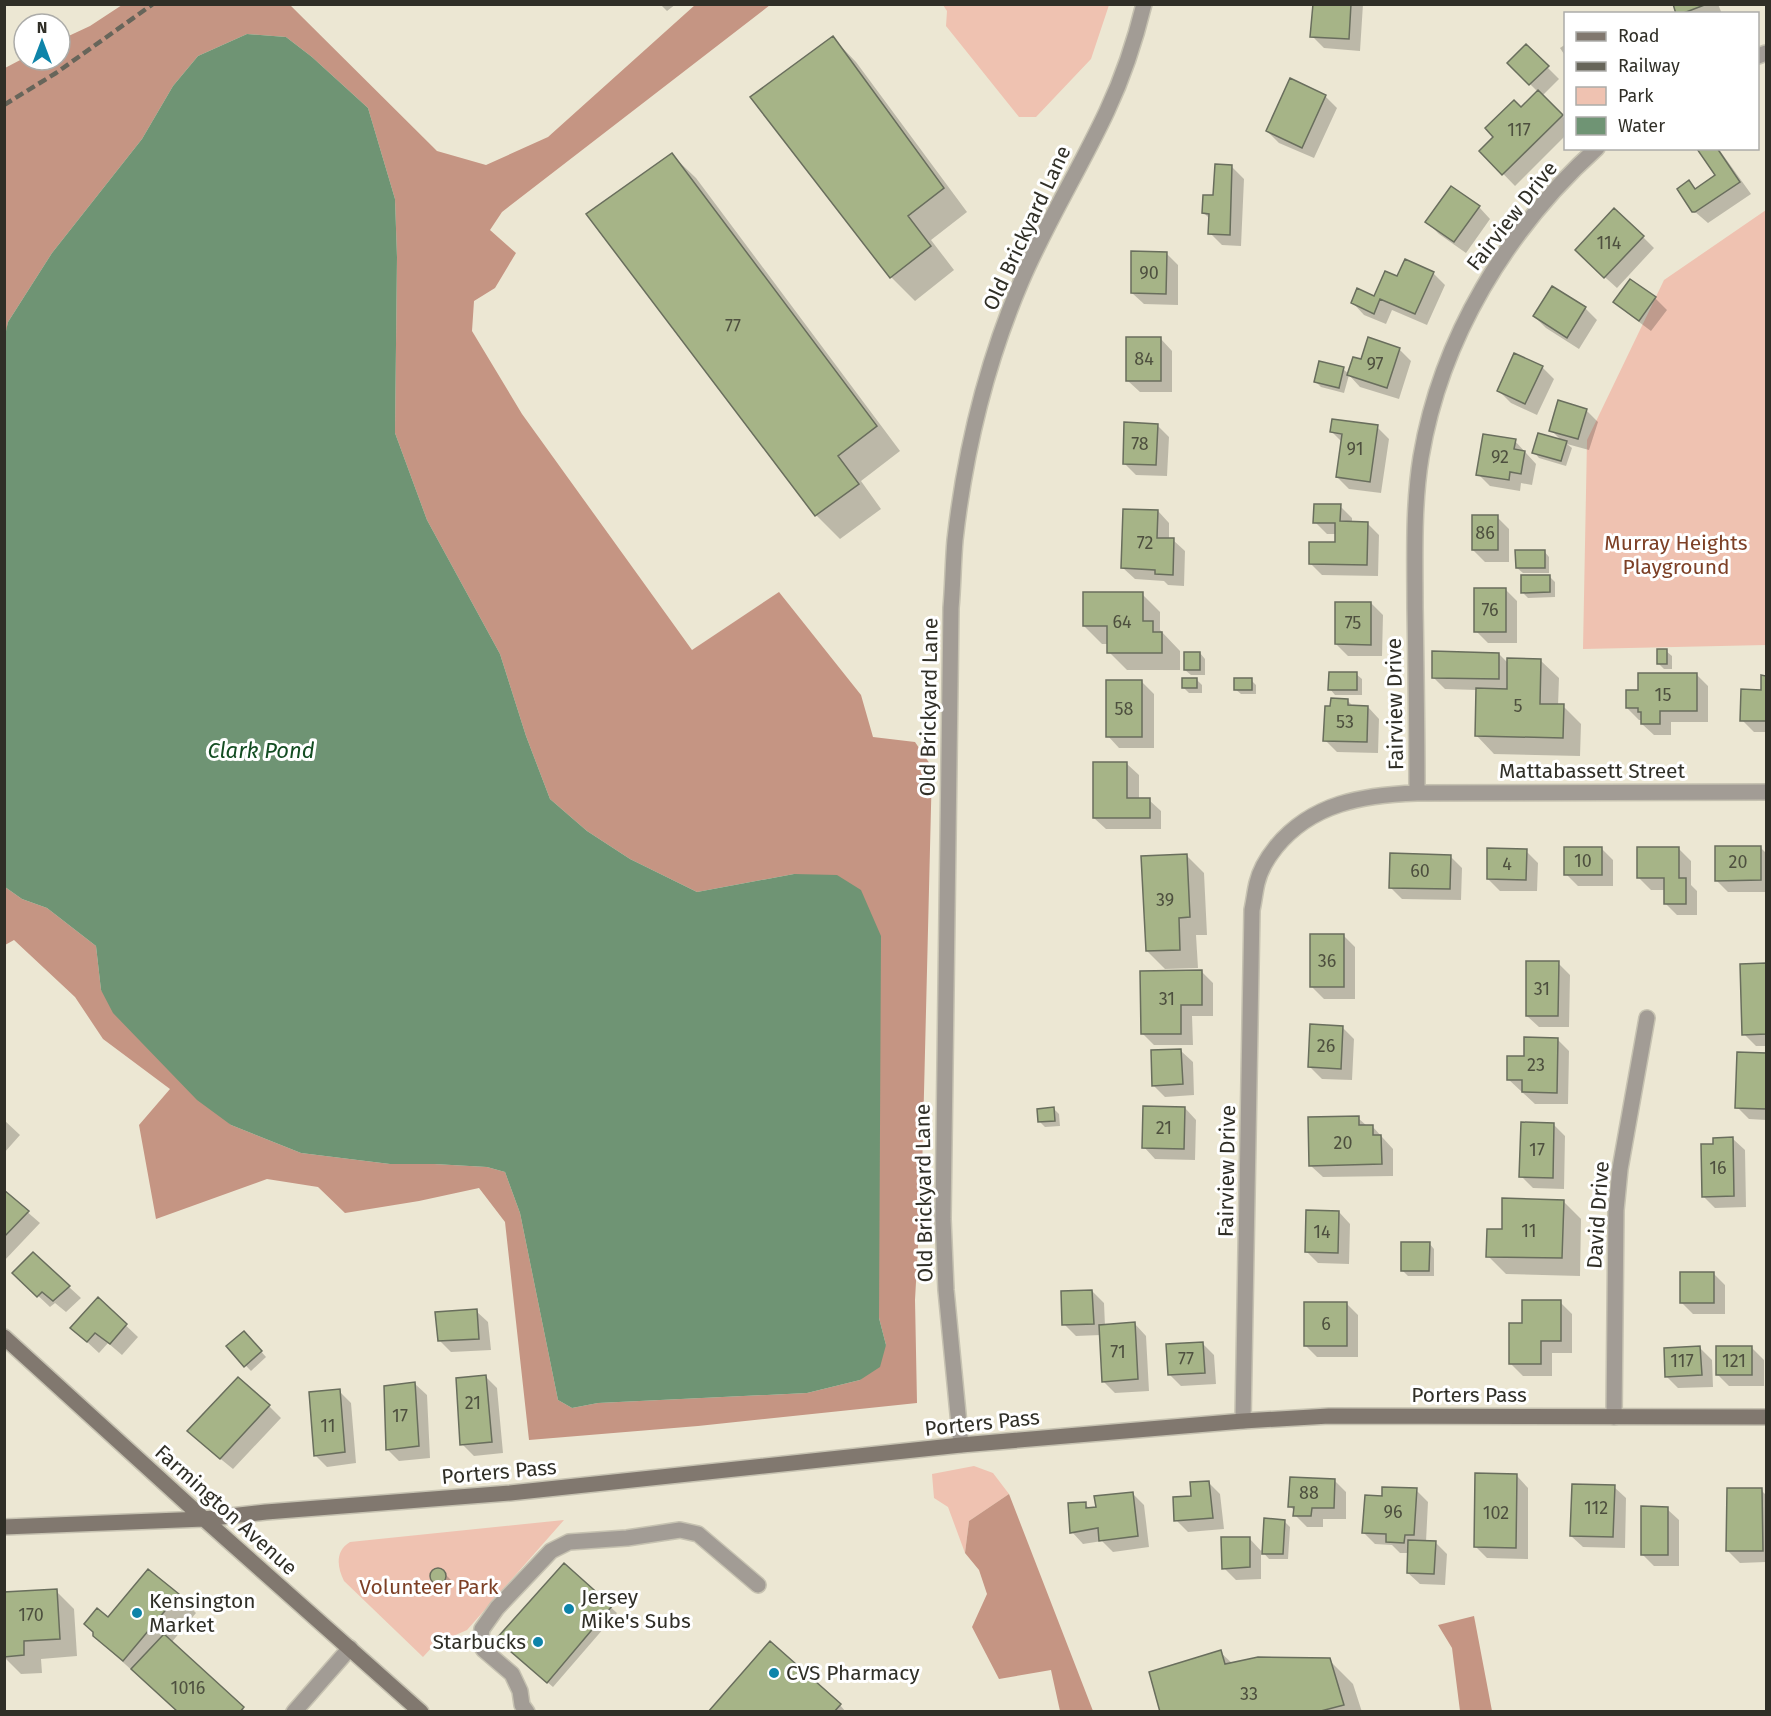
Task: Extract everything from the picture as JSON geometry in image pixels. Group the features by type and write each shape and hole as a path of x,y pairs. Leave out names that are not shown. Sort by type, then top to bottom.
{"street":[{"name":"Old Brickyard Lane","path":"961,1445 946,1290 943,1219 951,608 955,542 964,474 978,407 997,342 1049,222 1107,112 1134,45 1144,4"},
{"name":"Fairview Drive","path":"1243,1421 1252,910 1257,881 1268,856 1290,831 1317,813 1349,800 1383,794 1417,793 1416,509 1421,459 1431,410 1448,356 1473,304 1499,260 1571,172 1595,150"},
{"name":"Mattabassett Street","path":"1417,793 1767,792"},
{"name":"David Drive","path":"1614,1417 1616,1210 1620,1169 1647,1018"},
{"name":"Farmington Avenue","path":"4,1337 204,1519 422,1712"},
{"name":"Porters Pass","path":"4,1527 204,1519 510,1493 961,1445 1243,1421 1340,1416 1767,1418"},
{"path":"527,1712 522,1705 520,1691 512,1674 480,1644 482,1629 497,1608 551,1551 569,1542 627,1538 680,1530 698,1534 758,1585"},
{"path":"294,1712 350,1648"}],"green space":[{"path":"943,5 1109,5 1091,59 1036,117 1019,117 946,26 947,11"},
{"name":"Murray Heights Playground","path":"1766,210 1766,645 1583,649 1587,440 1664,280"},
{"path":"974,1466 993,1473 1009,1494 969,1521 965,1553 948,1507 934,1498 932,1474"},
{"name":"Volunteer Park","path":"564,1520 467,1630 435,1644 423,1657 344,1581 340,1570 340,1555 350,1542"}],"shaded area":[{"path":"122,5 290,5 437,151 486,165 548,137 695,5 770,5 502,212 490,230 516,253 495,288 474,301 472,331 522,414 692,650 779,592 861,695 873,737 915,742 932,767 922,1174 915,1300 917,1403 698,1426 529,1440 505,1222 479,1188 345,1213 318,1187 267,1179 156,1219 139,1125 170,1089 103,1039 75,997 14,940 5,945 5,887 22,899 47,908 96,946 101,990 231,1125 301,1153 390,1164 487,1167 505,1172 520,1213 558,1400 572,1408 598,1403 807,1393 860,1380 886,1345 794,874 697,892 630,859 587,831 550,799 526,736 500,654 427,520 395,433 397,257 395,199 368,108 312,57 286,37 247,34 198,56 173,86 142,139 52,253 8,322 5,340 5,68 12,64 12,72 72,72 72,34 90,26"},
{"path":"1009,1494 1093,1711 1060,1711 1051,1670 999,1679 972,1627 987,1594 979,1570 965,1553 969,1521"},
{"path":"1474,1616 1492,1711 1460,1711 1452,1648 1438,1625"}],"water":[{"name":"Clark Pond","path":"247,34 286,37 312,57 368,108 395,199 397,257 395,433 427,520 500,654 526,736 550,799 587,831 630,859 697,892 794,874 837,875 861,890 881,936 879,1318 886,1345 880,1367 860,1380 807,1393 598,1403 572,1408 558,1400 520,1213 505,1172 487,1167 390,1164 301,1153 231,1125 197,1100 113,1013 101,990 96,946 47,908 22,899 5,887 4,340 8,322 52,253 142,139 173,86 198,56"}],"building":[{"path":"1313,4 1351,4 1349,39 1310,37"},
{"path":"1673,4 1707,4 1686,12 1675,12"},
{"path":"833,36 944,188 908,216 931,246 890,278 750,97"},
{"path":"1526,44 1549,66 1529,85 1507,63"},
{"path":"1290,78 1326,95 1302,148 1266,131"},
{"path":"1538,90 1563,115 1502,175 1479,151 1493,137 1485,128 1514,100 1521,107"},
{"path":"1698,150 1718,150 1740,182 1692,212 1677,189 1689,180 1695,189 1715,175"},
{"path":"672,153 877,426 838,456 859,484 815,516 586,214"},
{"path":"1215,164 1232,165 1230,235 1208,234 1209,214 1202,213 1203,195 1213,195"},
{"path":"1451,186 1480,206 1454,242 1425,222"},
{"path":"1614,208 1644,236 1604,278 1575,250"},
{"path":"1131,251 1167,252 1166,294 1131,293"},
{"path":"1405,259 1434,272 1415,314 1380,299 1374,314 1351,303 1357,288 1374,296 1385,271 1397,276"},
{"path":"1630,279 1656,297 1639,321 1613,302"},
{"path":"1552,286 1586,307 1567,338 1533,316"},
{"path":"1126,337 1161,337 1161,381 1126,381"},
{"path":"1368,337 1400,348 1387,388 1347,375 1353,357 1361,359"},
{"path":"1514,353 1543,366 1525,404 1497,391"},
{"path":"1319,361 1344,367 1339,388 1314,382"},
{"path":"1558,400 1587,409 1578,439 1549,431"},
{"path":"1332,419 1378,425 1370,482 1336,477 1342,434 1330,432"},
{"path":"1124,422 1158,424 1156,465 1123,464"},
{"path":"1538,433 1567,441 1561,461 1532,453"},
{"path":"1483,434 1516,439 1514,449 1525,451 1521,474 1510,472 1509,480 1476,475"},
{"path":"1314,504 1341,504 1340,521 1368,522 1367,565 1309,564 1309,542 1335,542 1335,523 1313,523"},
{"path":"1123,509 1158,510 1157,538 1174,538 1173,575 1155,574 1155,570 1121,568"},
{"path":"1472,515 1498,515 1498,550 1472,550"},
{"path":"1515,550 1545,550 1545,568 1516,568"},
{"path":"1521,575 1550,575 1550,592 1521,593"},
{"path":"1474,588 1506,588 1506,632 1474,632"},
{"path":"1083,592 1143,592 1143,621 1153,621 1153,632 1162,632 1162,653 1107,653 1107,626 1083,626"},
{"path":"1335,602 1371,602 1371,645 1335,644"},
{"path":"1657,649 1667,649 1667,664 1657,664"},
{"path":"1432,651 1499,653 1499,679 1432,678"},
{"path":"1184,652 1200,652 1200,670 1184,670"},
{"path":"1507,658 1541,659 1540,704 1564,704 1563,738 1475,736 1476,688 1507,689"},
{"path":"1329,672 1357,672 1357,690 1328,690"},
{"path":"1638,673 1697,673 1697,711 1660,711 1660,724 1641,724 1641,712 1638,712 1638,708 1626,708 1626,690 1638,690"},
{"path":"1761,675 1766,676 1766,721 1740,721 1741,689 1761,690"},
{"path":"1182,678 1197,678 1197,688 1182,688"},
{"path":"1234,678 1252,678 1252,690 1234,690"},
{"path":"1106,680 1142,680 1142,737 1106,737"},
{"path":"1331,698 1348,699 1348,705 1368,706 1367,742 1323,741 1325,706 1330,706"},
{"path":"1093,762 1127,762 1127,798 1150,798 1150,818 1093,818"},
{"path":"1715,846 1761,846 1761,880 1715,881"},
{"path":"1564,847 1602,847 1602,875 1564,875"},
{"path":"1637,847 1679,847 1679,878 1686,878 1686,904 1664,904 1664,878 1637,878"},
{"path":"1487,848 1527,849 1526,880 1487,879"},
{"path":"1390,853 1451,855 1450,889 1389,888"},
{"path":"1187,854 1190,917 1179,918 1180,950 1146,951 1141,856"},
{"path":"1310,934 1344,934 1344,987 1310,987"},
{"path":"1526,961 1559,961 1558,1016 1526,1016"},
{"path":"1766,963 1766,1034 1742,1035 1740,964"},
{"path":"1202,970 1202,1005 1181,1005 1181,1034 1141,1034 1140,971"},
{"path":"1310,1024 1343,1026 1341,1069 1308,1067"},
{"path":"1524,1037 1558,1038 1557,1093 1522,1092 1522,1080 1507,1080 1507,1056 1524,1056"},
{"path":"1181,1049 1183,1084 1152,1086 1151,1050"},
{"path":"1737,1052 1766,1053 1766,1109 1735,1108"},
{"path":"1143,1106 1185,1107 1184,1149 1142,1148"},
{"path":"1054,1107 1055,1121 1038,1122 1037,1109"},
{"path":"1359,1116 1359,1125 1373,1125 1373,1135 1381,1135 1382,1164 1309,1166 1308,1117"},
{"path":"1521,1122 1554,1123 1553,1178 1519,1177"},
{"path":"1733,1137 1734,1196 1702,1197 1701,1144 1713,1144 1713,1138"},
{"path":"4,1190 29,1211 4,1237"},
{"path":"1502,1198 1564,1200 1562,1258 1486,1257 1487,1229 1502,1229"},
{"path":"1306,1210 1339,1211 1338,1253 1305,1252"},
{"path":"1401,1242 1430,1242 1429,1271 1401,1271"},
{"path":"33,1252 70,1286 53,1301 42,1292 37,1297 12,1273"},
{"path":"1680,1272 1714,1272 1714,1303 1680,1303"},
{"path":"1092,1290 1094,1324 1062,1325 1061,1291"},
{"path":"98,1297 127,1324 110,1344 95,1333 87,1342 70,1328"},
{"path":"1522,1300 1561,1300 1561,1341 1541,1341 1541,1364 1509,1364 1509,1323 1522,1323"},
{"path":"1304,1302 1347,1302 1347,1346 1304,1346"},
{"path":"477,1309 479,1339 438,1341 435,1312"},
{"path":"1135,1322 1138,1379 1102,1382 1099,1325"},
{"path":"244,1331 262,1351 244,1367 226,1346"},
{"path":"1203,1342 1205,1373 1168,1375 1166,1344"},
{"path":"1700,1346 1702,1375 1665,1377 1664,1348"},
{"path":"1716,1346 1752,1346 1752,1375 1716,1375"},
{"path":"486,1375 492,1442 460,1445 456,1378"},
{"path":"238,1377 270,1405 220,1459 187,1431"},
{"path":"415,1382 419,1446 386,1450 384,1386"},
{"path":"340,1389 345,1452 314,1456 309,1392"},
{"path":"1475,1473 1517,1474 1516,1548 1474,1547"},
{"path":"1290,1477 1335,1479 1334,1508 1312,1508 1311,1516 1293,1516 1294,1507 1288,1507"},
{"path":"1209,1481 1213,1518 1174,1521 1173,1497 1191,1496 1190,1482"},
{"path":"1572,1484 1615,1485 1613,1537 1570,1536"},
{"path":"1382,1487 1417,1488 1414,1535 1405,1535 1404,1543 1386,1542 1386,1534 1362,1533 1365,1495 1382,1496"},
{"path":"1727,1488 1762,1488 1763,1551 1726,1551"},
{"path":"1133,1492 1138,1536 1099,1541 1098,1528 1070,1533 1068,1503 1086,1502 1086,1508 1096,1507 1094,1496"},
{"path":"1641,1506 1668,1507 1668,1555 1641,1555"},
{"path":"1264,1518 1285,1520 1283,1554 1262,1554"},
{"path":"1221,1537 1250,1537 1250,1567 1222,1569"},
{"path":"1408,1540 1436,1541 1434,1574 1407,1573"},
{"path":"564,1563 612,1606 547,1683 496,1639"},
{"path":"435,1568 441,1568 446,1576 444,1582 435,1584 430,1579 430,1573"},
{"name":"Kensington Market","path":"148,1569 179,1594 123,1661 93,1636 93,1632 84,1624 97,1608 108,1617"},
{"path":"57,1589 60,1639 24,1641 24,1655 4,1657 4,1592"},
{"path":"164,1634 244,1707 240,1712 178,1712 131,1669"},
{"name":"CVS Pharmacy","path":"770,1641 841,1704 834,1712 708,1712"},
{"path":"1221,1650 1225,1664 1258,1657 1330,1658 1344,1705 1317,1712 1160,1712 1149,1672"}],"railway":[{"path":"4,105 56,73 153,4"}],"place":[{"name":"Jersey Mike's Subs","path":"569,1609"},
{"name":"Kensington Market","path":"137,1613"},
{"name":"Starbucks","path":"538,1642"},
{"name":"CVS Pharmacy","path":"774,1673"}]}
